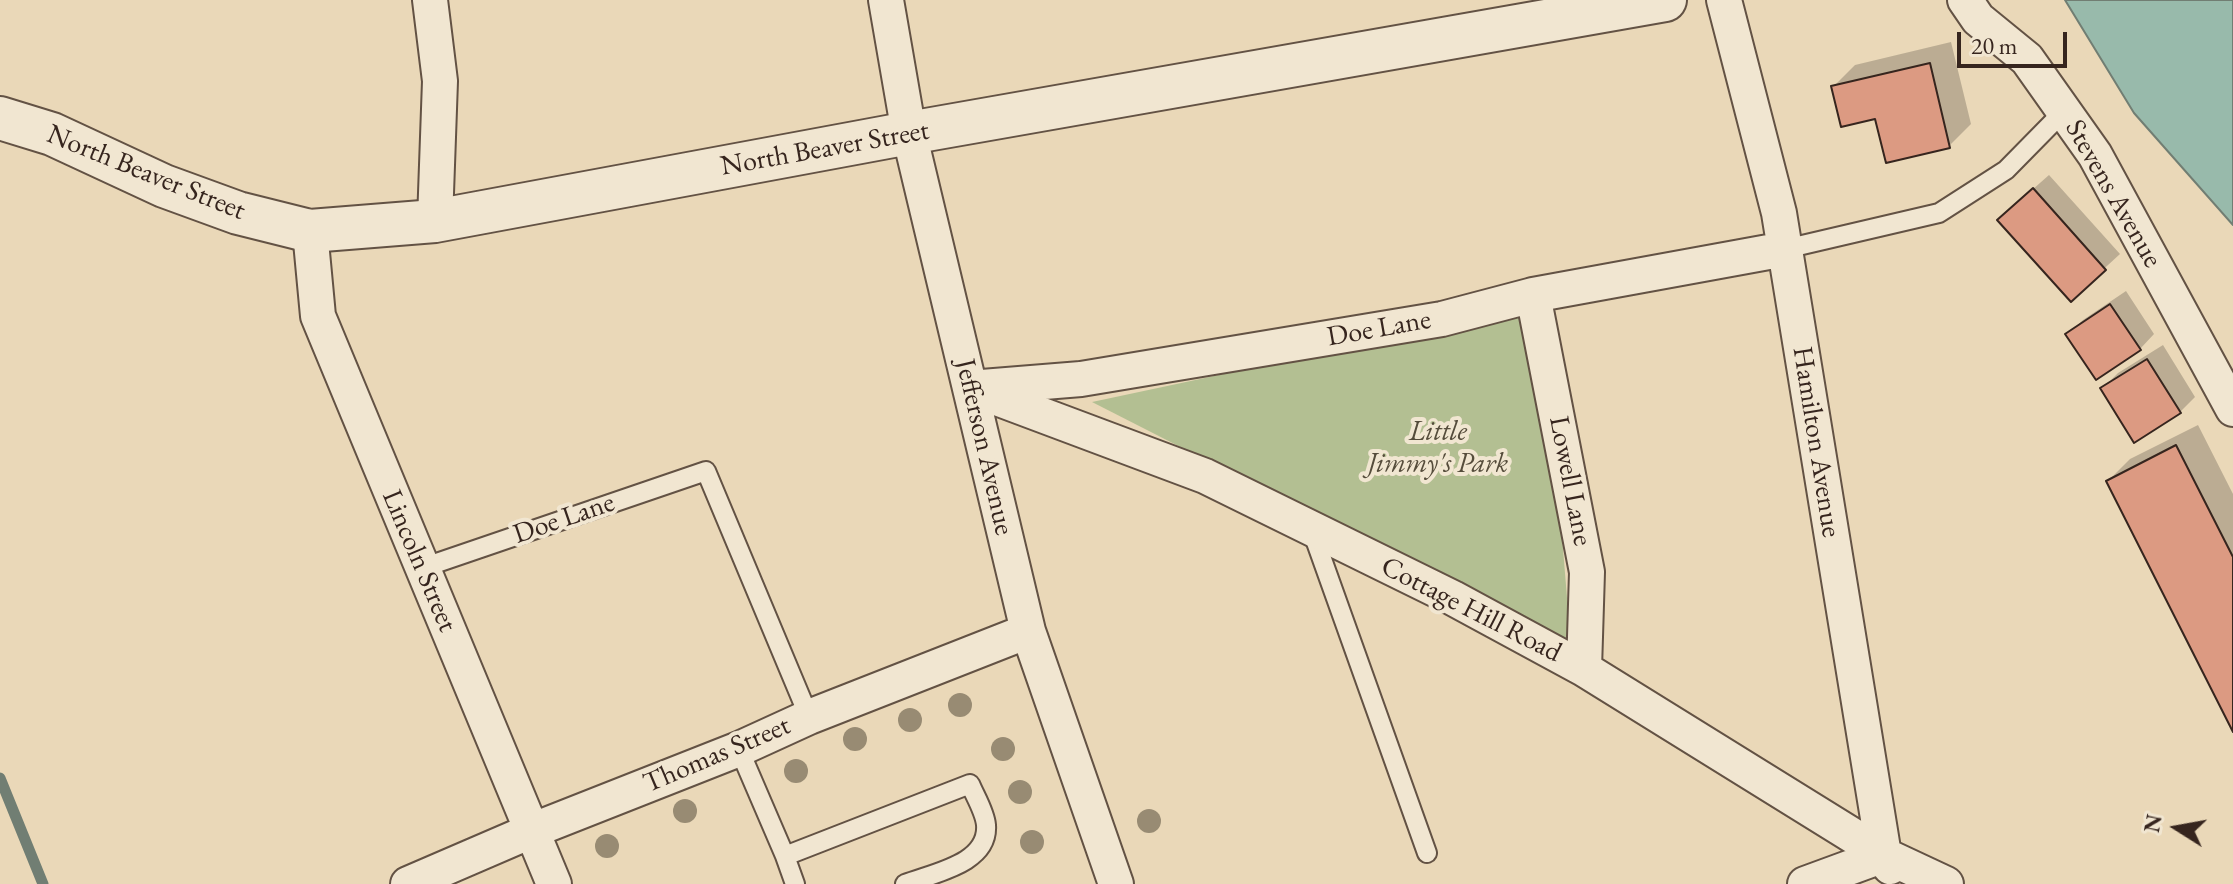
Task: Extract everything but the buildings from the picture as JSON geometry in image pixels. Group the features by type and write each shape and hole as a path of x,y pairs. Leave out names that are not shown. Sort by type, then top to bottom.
{"street":[{"path":"430,0 440,81 435,221"},
{"name":"Jefferson Avenue","path":"886,0 909,133 1028,631 1116,884"},
{"name":"North Beaver Street","path":"0,118 52,134 164,186 238,213 310,231 435,221 909,133 1665,0"},
{"name":"Hamilton Avenue","path":"1724,0 1779,213 1892,870"},
{"name":"Stevens Avenue","path":"1965,0 1978,19 2027,59 2095,155 2233,409"},
{"name":"Lincoln Street","path":"310,231 318,316 554,884"},
{"name":"Doe Lane","path":"970,388 1081,379 1442,319 1533,295 1785,249"},
{"name":"Lowell Lane","path":"1533,295 1587,572 1584,669"},
{"name":"Cottage Hill Road","path":"970,388 1205,476 1453,598 1584,669 1892,870 1946,884"},
{"name":"Thomas Street","path":"408,884 531,831 739,749 809,717 1028,631"},
{"path":"1805,884 1892,870"}],"lane":[{"path":"1785,249 1939,213 2006,170 2064,111"},
{"name":"Doe Lane","path":"422,568 706,471 809,717"},
{"path":"1311,528 1427,853"},
{"path":"739,749 785,856 787,882"},
{"path":"785,856 970,784 986,822 986,840 973,858 905,884"}],"green space":[{"name":"Little Jimmy's Park","path":"1543,306 1571,646 1092,402"}],"shaded area":[{"path":"2065,0 2233,0 2233,225 2134,113"}],"waterway":[{"path":"0,778 43,884"}]}
